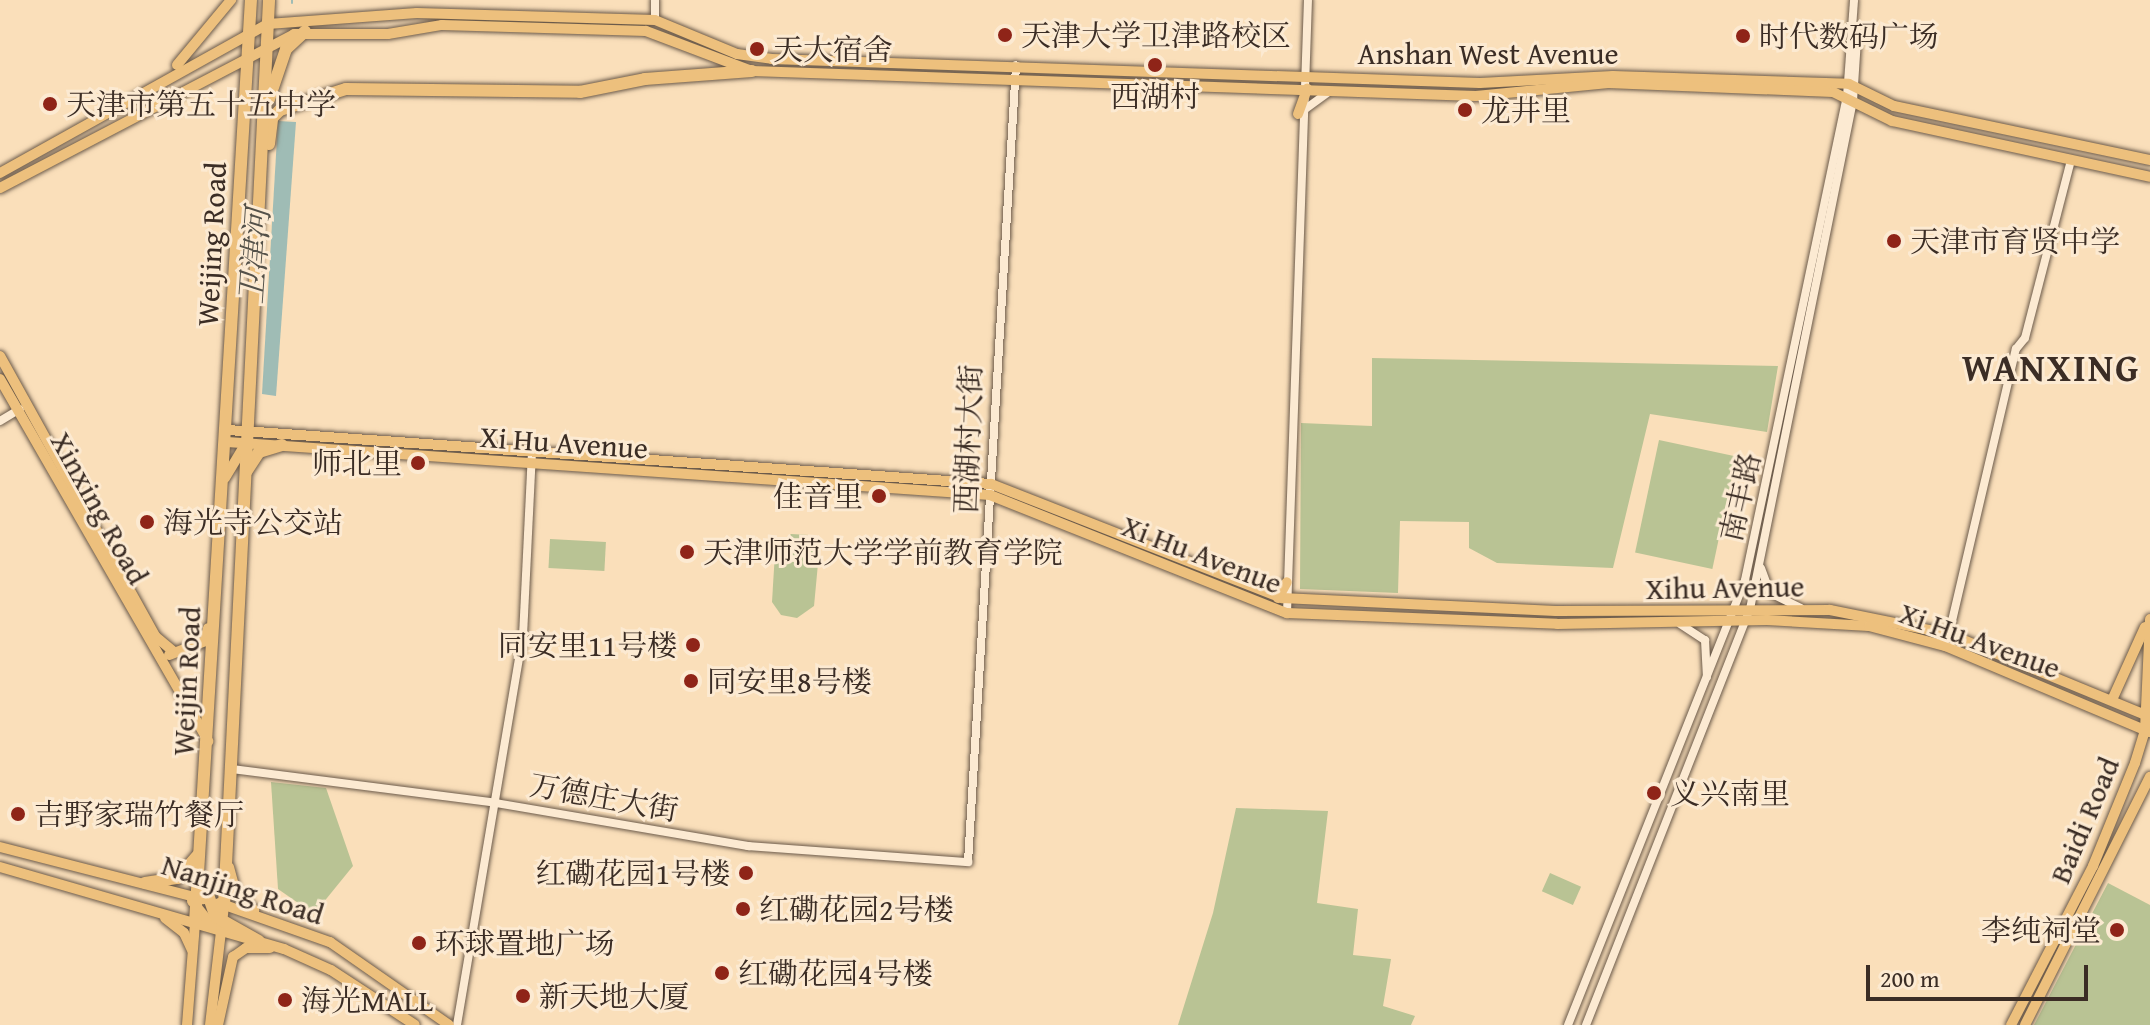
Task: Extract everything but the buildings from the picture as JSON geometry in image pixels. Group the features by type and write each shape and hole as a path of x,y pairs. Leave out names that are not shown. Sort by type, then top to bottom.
{"highway":[{"name":"Weijing Road","path":"228,436 251,0"},
{"name":"Weijing Road","path":"246,438 269,0"},
{"path":"262,130 283,54 305,31"},
{"path":"256,218 272,118 305,98 362,86 580,92 645,79 752,71"},
{"name":"Weijin Road","path":"215,921 200,900 228,436"},
{"name":"Weijin Road","path":"215,921 228,855 246,438"},
{"path":"244,479 255,456 282,440"},
{"path":"145,883 183,875 203,840"},
{"path":"200,900 215,921 259,941"}],"main road":[{"path":"0,173 160,79 213,29 231,0"},
{"name":"Anshan West Avenue","path":"160,79 268,24 417,13 655,20 751,57 1502,83 1613,76 1851,92 1894,106 2150,160"},
{"name":"Anshan West Avenue","path":"0,188 249,54 305,31 388,34 442,25 636,30 677,40 752,71 1302,93 1476,96 1608,83 1851,92 1892,121 2150,177"},
{"path":"1300,114 1302,93 1330,77"},
{"path":"0,356 22,408 155,636 174,652"},
{"name":"Xinxing Road","path":"0,379 22,408 159,661 209,743"},
{"name":"Xi Hu Avenue","path":"228,436 991,490 1256,590 1283,597"},
{"path":"225,478 246,438"},
{"name":"Xi Hu Avenue","path":"991,490 1241,598 1284,612 1680,624 1747,621 1869,626 1945,646 2148,731"},
{"path":"159,661 205,641 219,572"},
{"path":"1241,598 1283,597 1285,582"},
{"name":"Xihu Avenue","path":"1283,597 1570,611 1802,609 1949,634 2148,716"},
{"path":"2112,700 2150,617"},
{"name":"Baidi Road","path":"2011,1025 2093,866 2148,731 2150,617"},
{"name":"Baidi Road","path":"2025,1025 2150,777"},
{"name":"Nanjing Road","path":"0,847 200,900"},
{"path":"228,855 240,899 266,917"},
{"name":"Nanjing Road","path":"0,867 138,906 215,921 266,917 343,950 449,1025"},
{"path":"138,906 180,928 193,956"},
{"path":"187,1025 193,956 215,921"},
{"path":"210,1025 218,960 215,921"},
{"name":"Nanjing Road","path":"259,941 331,970 415,1025"},
{"path":"218,1025 233,957 246,948 284,949"}],"street":[{"path":"655,0 655,20"},
{"path":"1302,93 1306,0"},
{"name":"南丰路","path":"1586,1025 1747,621 1851,92 1856,0"},
{"name":"西湖村大街","path":"968,862 1016,65"},
{"name":"南丰路","path":"1568,1025 1735,609 1779,433 1851,92"},
{"path":"1256,590 1275,592 1285,582 1300,114 1313,99 1328,93"},
{"path":"1945,646 2016,349 2025,338 2071,160"},
{"path":"0,421 22,408"},
{"path":"457,1025 523,636 532,458"},
{"path":"1761,556 1770,593 1802,609"},
{"path":"1283,597 1284,612"},
{"path":"1680,624 1705,640 1707,682"},
{"name":"万德庄大街","path":"232,769 496,803 748,846 968,862"}],"green space":[{"path":"1372,358 1778,366 1767,432 1650,414 1613,568 1497,563 1469,548 1469,522 1400,521 1398,593 1300,589 1301,423 1372,426"},
{"path":"1659,440 1736,456 1712,569 1635,552"},
{"path":"791,534 809,535 819,553 814,606 797,618 781,615 772,602 775,552"},
{"path":"550,539 606,542 604,571 548,568"},
{"path":"271,782 326,788 353,866 314,914 278,889"},
{"path":"1236,808 1328,811 1317,903 1358,909 1353,955 1391,959 1383,1006 1415,1016 1411,1025 1178,1025 1213,913"},
{"path":"1550,873 1581,887 1573,905 1542,891"},
{"name":"李纯祠堂","path":"2108,883 2150,905 2150,1025 2034,1025"}],"water":[{"path":"278,121 296,122 276,396 262,394"}],"place":[{"name":"天津大学卫津路校区","path":"1005,35"},
{"name":"时代数码广场","path":"1743,36"},
{"name":"天大宿舍","path":"757,49"},
{"name":"西湖村","path":"1155,65"},
{"name":"天津市第五十五中学","path":"50,104"},
{"name":"龙井里","path":"1465,110"},
{"name":"天津市育贤中学","path":"1894,241"},
{"name":"师北里","path":"418,463"},
{"name":"佳音里","path":"879,496"},
{"name":"海光寺公交站","path":"147,522"},
{"name":"天津师范大学学前教育学院","path":"687,552"},
{"name":"同安里11号楼","path":"693,645"},
{"name":"同安里8号楼","path":"691,681"},
{"name":"义兴南里","path":"1654,793"},
{"name":"吉野家瑞竹餐厅","path":"18,814"},
{"name":"红磡花园1号楼","path":"746,873"},
{"name":"红磡花园2号楼","path":"743,909"},
{"name":"李纯祠堂","path":"2117,930"},
{"name":"环球置地广场","path":"419,943"},
{"name":"红磡花园4号楼","path":"722,973"},
{"name":"新天地大厦","path":"523,996"},
{"name":"海光MALL","path":"285,1000"}],"district":[{"name":"WANXING","path":"2051,368"}],"water label":[{"name":"卫津河","path":"255,256"}]}
